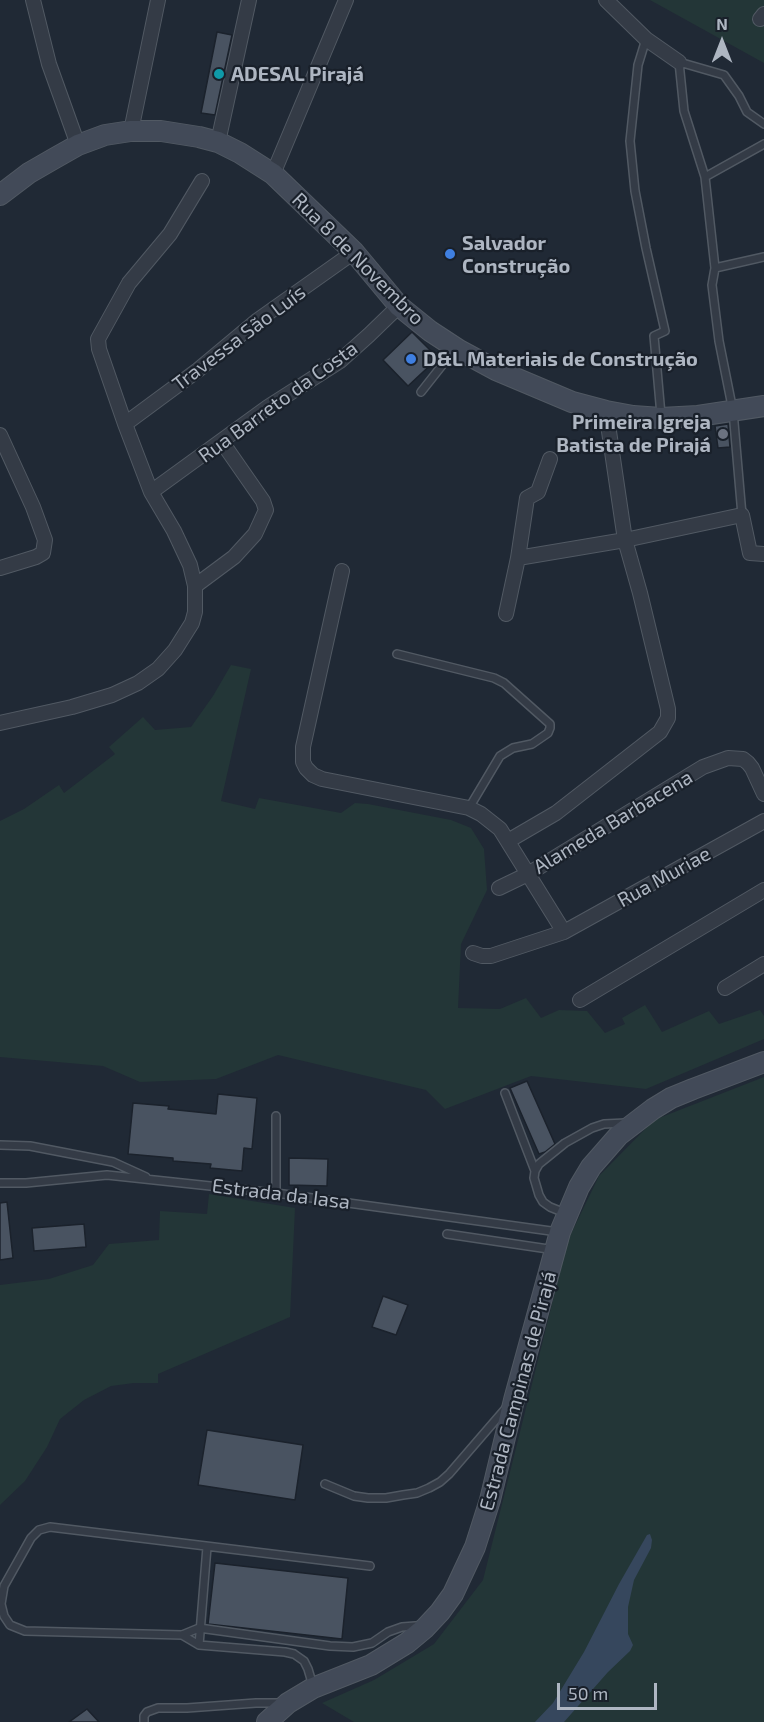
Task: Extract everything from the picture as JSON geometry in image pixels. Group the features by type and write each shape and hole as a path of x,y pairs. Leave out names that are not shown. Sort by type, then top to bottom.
{"main road":[{"name":"Rua 8 de Novembro","path":"0,195 29,173 78,145 105,135 131,131 161,131 218,142 273,174 354,252 399,306 429,331 496,370 572,402 633,416 661,418 698,416 764,406"},
{"name":"Estrada Campinas de Pirajá","path":"267,1722 288,1703 313,1688 371,1665 407,1643 425,1628 453,1594 475,1547 490,1500 514,1400 561,1232 579,1187 591,1167 632,1124 671,1098 764,1062"}],"street":[{"path":"33,0 49,64 78,145"},
{"path":"131,131 158,0"},
{"path":"218,142 249,0"},
{"path":"273,174 346,0"},
{"path":"606,0 646,39 679,62"},
{"path":"0,723 72,708 112,695 138,683 158,669 175,650 192,622 195,612 195,586 190,565 174,531 151,492 124,424 99,350 98,339 129,283 170,234 202,182"},
{"name":"Travessa São Luís","path":"124,424 198,370 258,320 354,252"},
{"name":"Rua Barreto da Costa","path":"151,492 268,407 340,361 399,306"},
{"path":"508,841 556,813 660,732 668,718 668,709 640,593 625,540 606,411"},
{"path":"0,435 33,507 45,540 43,553 25,562 0,568"},
{"path":"195,586 234,557 255,534 266,510 263,501 222,442"},
{"path":"506,614 518,558 527,498 538,492 550,459"},
{"path":"518,558 625,540 742,515 750,554 764,554"},
{"path":"342,571 303,747 303,762 313,775 322,779 469,808 481,814 501,829 564,932"},
{"name":"Alameda Barbacena","path":"499,888 528,874 703,767 728,758 743,759 748,763 764,794"},
{"name":"Rua Muriae","path":"473,953 482,956 499,954 564,932 764,821"},
{"path":"580,1000 764,890"},
{"path":"725,988 764,964"}],"lane":[{"path":"646,39 638,65 630,141 643,237 665,331 654,336 661,418"},
{"path":"742,515 733,411 719,341 712,285 715,268 705,177 684,111 679,62 724,75 747,112 764,124"},
{"path":"705,177 764,144"},
{"path":"715,268 764,257"},
{"path":"421,392 456,348"},
{"path":"397,654 494,678 504,683 550,724 548,732 532,744 513,748 501,756 469,808"},
{"path":"505,1093 535,1171"},
{"path":"276,1116 276,1192"},
{"path":"447,1234 561,1232 550,1207 543,1202 535,1187 535,1171 539,1164 551,1153 582,1133 604,1124 632,1124"},
{"path":"0,1145 30,1146 113,1162 152,1179"},
{"name":"Estrada da Iasa","path":"0,1183 26,1183 107,1175 276,1192 561,1232"},
{"path":"325,1484 368,1498 386,1498 417,1493 429,1488 450,1474 514,1400"},
{"path":"370,1566 50,1527 39,1530 31,1538 4,1586 1,1604 4,1616 10,1624 25,1631 182,1635 199,1628 330,1646 353,1647 372,1643 388,1632 402,1627 425,1628"},
{"path":"199,1645 207,1547"},
{"path":"182,1635 199,1645 294,1654 304,1661 313,1688"},
{"path":"144,1722 147,1712 158,1708 288,1703"}],"shaded area":[{"path":"650,0 764,0 764,63"},
{"path":"231,665 251,669 221,801 255,809 259,798 341,813 355,803 368,804 451,820 471,828 484,849 487,890 461,944 458,1008 500,1009 526,998 541,1018 559,1010 587,1011 605,1033 625,1024 622,1018 645,1005 662,1032 709,1011 719,1024 760,1010 764,1016 764,1039 646,1089 531,1076 445,1109 426,1090 278,1055 216,1079 140,1082 103,1066 0,1057 0,821 24,809 59,785 64,793 115,754 109,747 143,717 155,730 191,727"},
{"path":"764,1077 764,1722 354,1722 322,1703 374,1680 434,1644 483,1580 568,1240 599,1176 654,1120"},
{"path":"209,1194 295,1208 290,1317 158,1374 158,1383 111,1386 84,1400 60,1419 47,1447 25,1481 0,1505 0,1285 49,1279 93,1265 109,1244 159,1240 160,1211 207,1214"}],"water":[{"path":"650,1534 651,1548 634,1580 628,1607 628,1634 633,1645 630,1651 608,1672 564,1722 535,1722 553,1703 584,1652 647,1535"}],"building":[{"name":"ADESAL Pirajá","path":"217,32 232,35 215,115 201,113"},
{"name":"D&L Materiais de Construção","path":"412,332 438,358 408,386 383,360"},
{"name":"Primeira Igreja Batista de Pirajá","path":"728,424 730,447 718,448 715,426"},
{"path":"527,1081 555,1144 539,1154 510,1088"},
{"path":"218,1094 257,1098 252,1149 244,1148 242,1171 210,1168 211,1164 173,1161 173,1158 128,1154 133,1103 216,1114"},
{"path":"289,1158 328,1159 327,1186 289,1185"},
{"path":"7,1202 13,1258 0,1260 0,1203"},
{"path":"84,1224 86,1247 34,1251 32,1228"},
{"path":"383,1296 408,1305 396,1335 372,1327"},
{"path":"207,1430 303,1445 295,1500 198,1485"},
{"path":"215,1563 348,1578 342,1639 208,1624"},
{"path":"87,1709 99,1722 69,1722"}],"place":[{"name":"ADESAL Pirajá","path":"219,74"},
{"name":"Salvador Construção","path":"450,254"},
{"name":"D&L Materiais de Construção","path":"411,359"},
{"name":"Primeira Igreja Batista de Pirajá","path":"723,434"}]}
